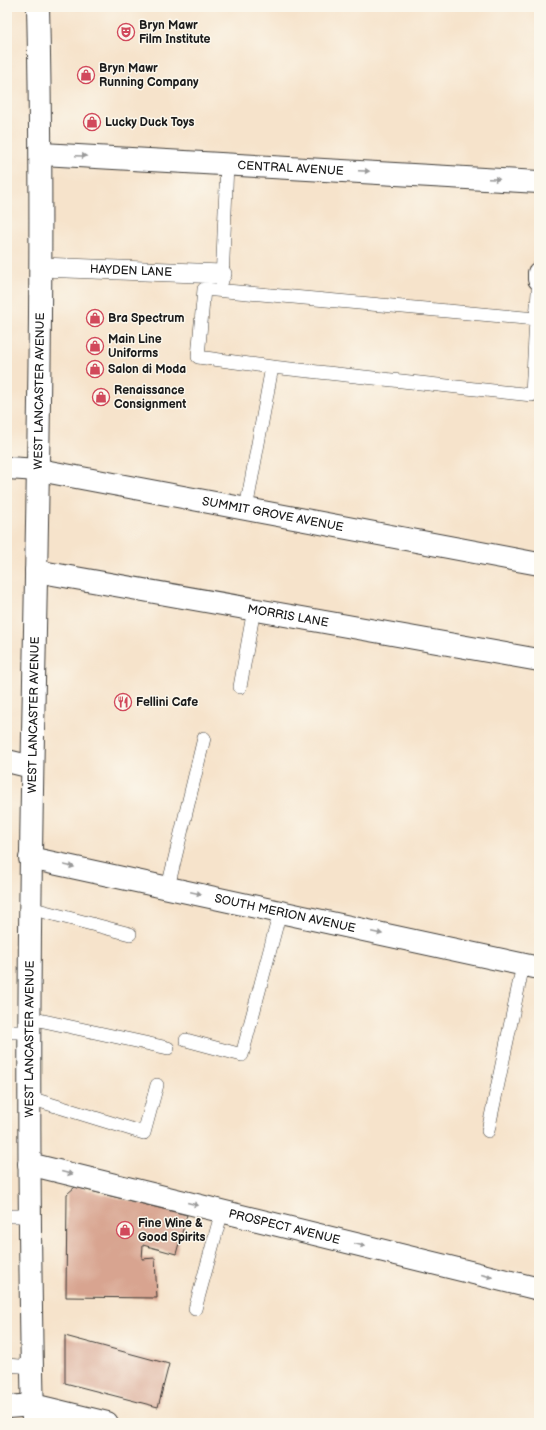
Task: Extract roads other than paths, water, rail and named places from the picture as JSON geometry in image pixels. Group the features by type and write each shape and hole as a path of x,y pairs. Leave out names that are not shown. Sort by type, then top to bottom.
{"main road":[{"name":"WEST LANCASTER AVENUE","path":"33,1414 29,1164 30,858 41,267 42,154 38,7"},
{"name":"CENTRAL AVENUE","path":"42,154 539,182"},
{"path":"539,273 539,279"},
{"name":"SUMMIT GROVE AVENUE","path":"7,468 38,470 539,564"},
{"name":"MORRIS LANE","path":"36,571 539,660"},
{"path":"7,761 32,767"},
{"name":"SOUTH MERION AVENUE","path":"30,858 531,966"},
{"name":"PROSPECT AVENUE","path":"29,1164 539,1289"},
{"path":"7,1407 33,1414 107,1423"}],"street":[{"name":"HAYDEN LANE","path":"41,267 222,283"}],"lane":[{"path":"222,283 227,164"},
{"path":"536,319 222,283 204,289 198,357 272,367 532,395 539,279"},
{"path":"246,509 272,367"},
{"path":"240,687 254,610"},
{"path":"168,887 204,738"},
{"path":"30,908 130,934"},
{"path":"186,1040 242,1055 280,912"},
{"path":"488,1132 531,966"},
{"path":"7,1032 30,1025 168,1048"},
{"path":"30,1098 144,1133 157,1085"},
{"path":"195,1309 222,1211"},
{"path":"7,1216 30,1216"},
{"path":"7,1365 32,1367"}],"place":[{"name":"Bryn Mawr Film Institute","path":"126,32"},
{"name":"Bryn Mawr Running Company","path":"86,75"},
{"name":"Lucky Duck Toys","path":"92,122"},
{"name":"Bra Spectrum","path":"95,318"},
{"name":"Main Line Uniforms","path":"95,346"},
{"name":"Salon di Moda","path":"95,369"},
{"name":"Renaissance Consignment","path":"101,397"},
{"name":"Fellini Cafe","path":"123,702"},
{"name":"Fine Wine & Good Spirits","path":"125,1230"}]}
